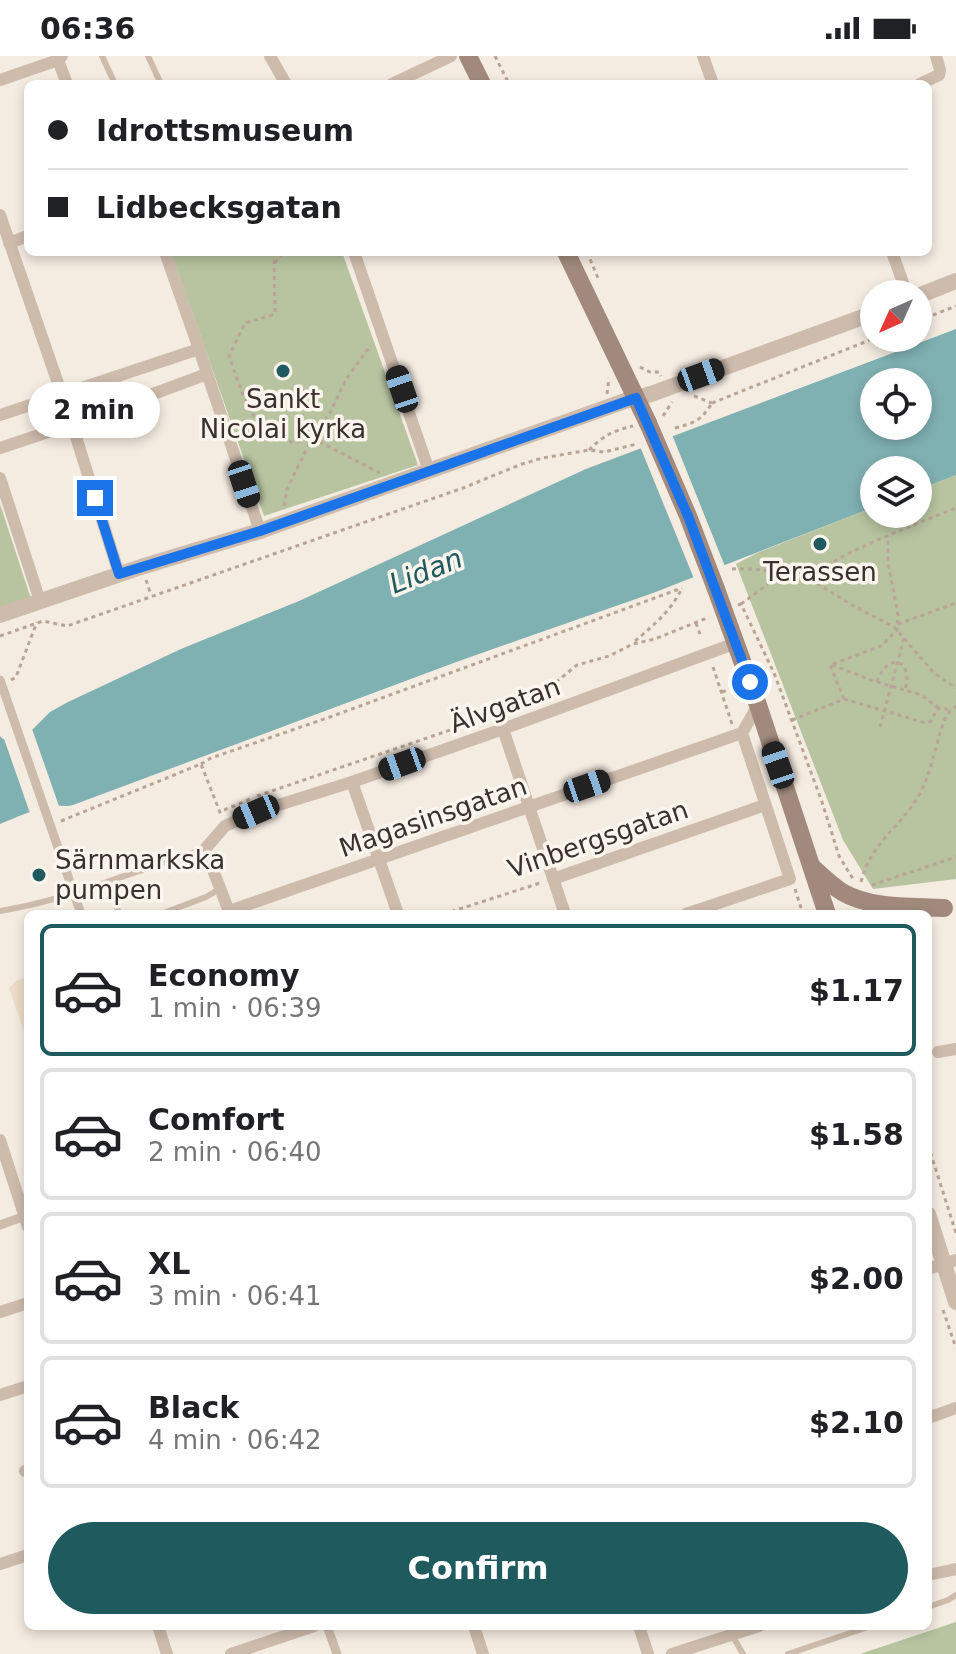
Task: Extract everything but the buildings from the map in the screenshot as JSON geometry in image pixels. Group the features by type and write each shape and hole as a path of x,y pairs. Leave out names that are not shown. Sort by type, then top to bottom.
{"main road":[{"path":"468,56 480,80"},
{"path":"568,256 649,421 716,589 733,608 736,643 826,910"},
{"path":"812,867 843,892 856,898 942,909"}],"street":[{"path":"270,56 284,80"},
{"path":"400,80 451,56"},
{"path":"703,56 712,80"},
{"path":"928,80 939,75 936,56"},
{"path":"0,80 60,58 66,80"},
{"path":"0,215 72,424 119,574"},
{"path":"9,243 24,237"},
{"path":"166,256 260,531"},
{"path":"355,256 429,471"},
{"path":"893,256 902,280"},
{"path":"932,290 956,281"},
{"path":"0,615 119,574 260,531 860,318"},
{"path":"0,415 199,349"},
{"path":"0,448 207,374"},
{"path":"0,478 40,601"},
{"name":"Älvgatan","path":"205,849 225,826 256,812 503,729 736,643"},
{"path":"1,684 80,910"},
{"path":"698,910 790,879 739,734 758,705"},
{"path":"503,729 564,910"},
{"name":"Magasinsgatan","path":"235,910 739,734"},
{"path":"352,782 397,910"},
{"name":"Vinbergsgatan","path":"553,879 765,805"},
{"path":"205,849 228,910"},
{"path":"938,1052 956,1049"},
{"path":"0,1142 24,1210"},
{"path":"0,1225 24,1220"},
{"path":"932,1228 956,1302"},
{"path":"0,1312 24,1304"},
{"path":"0,1395 24,1387"},
{"path":"932,1417 956,1408"},
{"path":"0,1564 24,1556"},
{"path":"932,1574 956,1569"},
{"path":"159,1630 167,1654"},
{"path":"231,1654 302,1630"},
{"path":"328,1630 337,1654"},
{"path":"475,1630 483,1654"},
{"path":"640,1630 648,1654"},
{"path":"672,1654 747,1630"}],"lane":[{"path":"102,56 113,80"},
{"path":"148,56 159,80"},
{"path":"0,911 74,893 205,849"},
{"path":"109,881 118,910"},
{"path":"172,910 221,888"},
{"path":"932,1606 956,1595"},
{"path":"788,1654 859,1630"},
{"path":"732,1635 743,1654"}],"path":[{"path":"495,56 507,80"},
{"path":"274,256 275,314 245,323 229,356 251,413 272,437 295,443 312,438 399,482"},
{"path":"275,263 280,256"},
{"path":"932,315 956,306"},
{"path":"287,521 284,507 287,489 312,438 369,346 383,334"},
{"path":"675,428 693,423 705,415 712,403 860,344"},
{"path":"684,395 712,403"},
{"path":"589,450 611,432 649,421 676,399"},
{"path":"0,636 43,621 67,626 463,488 522,464 637,444"},
{"path":"732,569 783,573 812,571 956,508"},
{"path":"830,665 881,646 897,630 898,609 888,562 888,536"},
{"path":"221,812 236,804 529,704 577,665 609,656 633,644 655,639 733,608 783,573"},
{"path":"791,573 810,579 897,630 934,673 956,688"},
{"path":"50,825 211,758 682,588 665,616 633,644"},
{"path":"898,624 956,603"},
{"path":"733,608 774,673 839,856 849,874 864,886"},
{"path":"1,684 16,677 37,622"},
{"path":"696,623 700,634"},
{"path":"880,727 904,637"},
{"path":"877,682 884,667 892,662 897,663 907,672 905,690"},
{"path":"830,665 921,695 939,708 950,711"},
{"path":"830,665 844,699"},
{"path":"713,667 739,734"},
{"path":"767,676 774,673"},
{"path":"722,692 733,688"},
{"path":"792,720 844,699 926,723 939,708"},
{"path":"864,886 865,866 870,856 919,794 942,728 956,706"},
{"path":"503,729 504,712"},
{"path":"201,764 225,826"},
{"path":"864,886 956,857"},
{"name":"Vinbergsgatan","path":"456,910 553,879"},
{"path":"790,879 802,910"},
{"path":"932,1158 956,1233"}],"green space":[{"path":"172,256 343,256 418,465 264,516"},
{"path":"956,475 956,879 873,889 843,840 736,564 860,513 860,528 932,528 932,484"},
{"path":"0,504 32,602 0,613"},
{"path":"956,1622 956,1654 860,1654"}],"shaded area":[{"path":"24,978 24,1031 9,988"}],"water":[{"name":"Lidan","path":"956,329 956,475 932,484 932,456 860,456 860,512 653,593 459,661 73,805 39,809 0,824 0,736 3,739 30,732 50,712 68,702 181,649 299,601 586,469 895,352 932,352 932,338"}],"pier":[{"path":"671,432 726,569 695,581 639,444"},
{"path":"31,726 60,809 31,816 3,736"}],"place":[{"name":"Sankt Nicolai kyrka","path":"283,371"},
{"name":"Terassen","path":"820,544"},
{"name":"Särnmarkska pumpen","path":"39,875"}],"route":[{"path":"95,498 119,574 260,531 636,398 688,516 750,682"}]}
